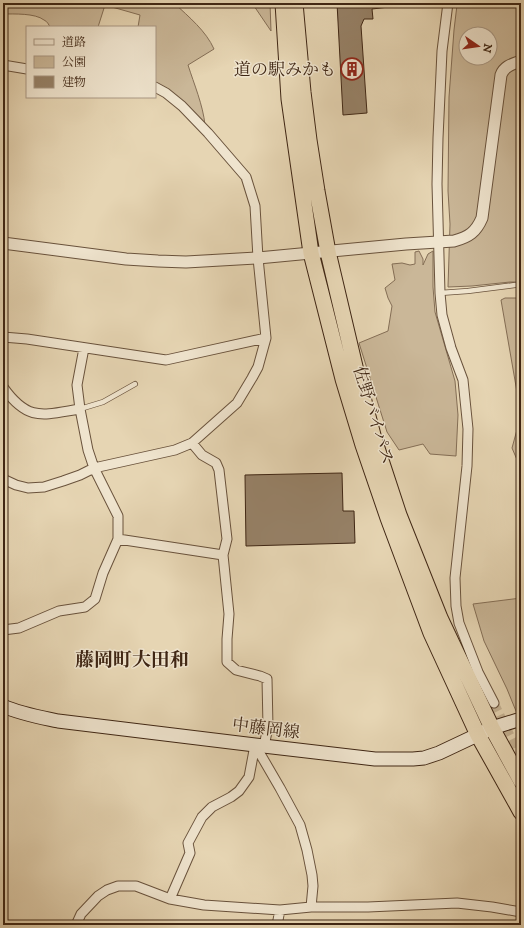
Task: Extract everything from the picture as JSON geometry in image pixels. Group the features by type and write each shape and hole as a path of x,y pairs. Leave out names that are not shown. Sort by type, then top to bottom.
{"highway":[{"name":"佐野バイパス","path":"283,3 289,99 311,253 343,379 363,445 388,518 431,633 485,732 521,781"},
{"name":"佐野バイパス","path":"295,3 309,140 328,252 358,382 374,439 399,515 485,732 521,812"}],"main road":[{"name":"中藤岡線","path":"3,706 32,716 58,721 376,759 424,758 439,753 485,732 521,719"}],"street":[{"path":"448,3 442,51 438,138 437,184 440,242 440,293 442,315 451,348 463,380 468,429 467,466 455,578 456,606 459,623 478,672 494,703"},
{"path":"3,243 126,259 186,262 258,258 454,241 468,237 479,226 482,218 500,75 507,67 521,61"},
{"path":"3,64 26,70"},
{"path":"3,480 28,488 44,487 80,475 94,468 175,450 192,443 237,403 258,367 266,338 258,258 256,206 246,177 208,132 182,106 166,93 156,88"},
{"path":"3,336 166,360 266,338"},
{"path":"3,630 19,628 59,611 86,607 95,598 103,573 118,540 118,516 94,468 88,450 80,408 77,385 84,348"},
{"path":"3,387 11,398 21,407 32,413 45,415 80,408"},
{"path":"170,899 190,853 188,843 202,817 212,807 239,791 249,777 259,746 268,727 267,679 236,670 227,662 229,614 223,555 227,539 219,470 216,463 202,455 192,443"},
{"path":"118,540 223,555"},
{"path":"259,746 300,825 312,874 313,886 311,907"},
{"path":"76,925 82,914 98,896 107,890 118,886 136,886 170,899 204,905 280,910 311,907 368,907 457,903 521,912"},
{"path":"277,925 280,910"}],"lane":[{"path":"440,293 521,285"},
{"path":"80,408 103,402 135,384"}],"green space":[{"path":"3,3 174,3 202,30 211,42 214,49 188,65 200,102 205,125 156,91 156,26 138,26 140,15 105,5 98,26 50,26 46,21 35,16 24,14 3,14"},
{"path":"252,3 270,3 271,31"},
{"path":"457,5 521,5 521,282 448,287 450,224 448,191 449,97"},
{"path":"419,251 423,259 423,265 428,254 433,251 435,312 455,381 458,415 456,456 430,454 423,444 399,450 387,432 359,343 388,331 392,306 385,288 395,280 392,264 415,264 415,252"},
{"path":"505,298 521,298 521,415 501,300"},
{"path":"521,415 521,469 512,448"},
{"path":"521,598 521,715 518,716 484,641 473,604"}],"building":[{"name":"道の駅みかも","path":"337,3 389,3 389,7 372,9 373,19 364,19 361,26 367,113 343,115"},
{"path":"342,473 343,511 354,511 355,543 246,546 245,475"}],"tunnel":[{"path":"494,703 521,758"}],"place":[{"name":"道の駅みかも","path":"352,69"}],"district":[{"name":"藤岡町大田和","path":"132,659"}]}
